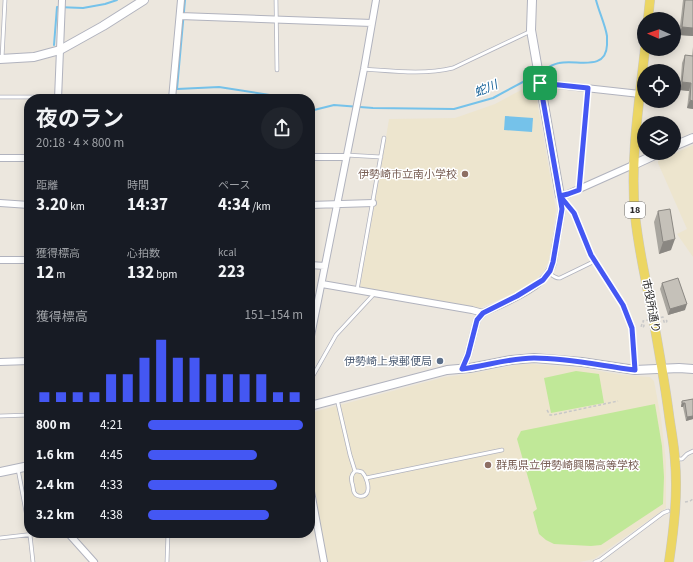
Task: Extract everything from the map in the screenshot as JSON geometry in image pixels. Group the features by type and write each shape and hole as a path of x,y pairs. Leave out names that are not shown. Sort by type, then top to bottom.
{"main road":[{"path":"649,12 650,0"},
{"name":"市役所通り","path":"639,108 633,165 634,200 638,236 674,444 676,480 675,522 669,562"}],"street":[{"path":"58,94 62,0"},
{"path":"1,60 34,57 60,50 103,26 144,0"},
{"path":"172,94 181,0"},
{"path":"315,317 364,69 376,0"},
{"path":"462,369 468,355 477,320 483,313 517,296 543,280 549,273 553,262 562,209 531,30 532,0"},
{"path":"180,16 372,23"},
{"path":"539,81 637,94"},
{"path":"681,143 693,138"},
{"path":"315,157 346,156"},
{"path":"0,158 24,158"},
{"path":"560,196 579,190 644,160"},
{"path":"315,205 373,203"},
{"path":"0,204 24,205"},
{"path":"0,260 24,260"},
{"path":"315,265 325,266"},
{"path":"322,284 483,313"},
{"path":"315,405 447,370 462,369 511,360 534,358 582,362 635,370 679,368 693,369"},
{"path":"0,362 24,362"},
{"path":"0,472 24,467"},
{"path":"315,513 324,562"},
{"path":"72,538 94,562"}],"lane":[{"path":"1,60 5,0"},
{"path":"276,0 277,70"},
{"path":"364,69 410,72 443,71 453,68 531,30"},
{"path":"579,190 588,88"},
{"path":"0,97 24,97"},
{"path":"357,290 384,138"},
{"path":"346,156 381,157"},
{"path":"560,196 574,213 591,255 623,305 632,328 635,370"},
{"path":"549,273 560,278 595,261"},
{"path":"315,371 336,335 375,293"},
{"path":"337,399 355,472"},
{"path":"0,416 24,415"},
{"path":"366,478 502,450"},
{"path":"675,460 682,459 693,451"},
{"path":"18,469 24,501"},
{"path":"355,472 362,472 366,478 368,489 365,495 358,496 354,493 351,480 352,475 355,472"},
{"path":"595,562 600,560 663,513 668,511"},
{"path":"0,538 24,535"},
{"path":"30,538 33,562"},
{"path":"167,562 168,538"}],"path":[{"path":"645,324 642,324 641,327 643,328 644,326 643,321 663,317 664,322 666,323 667,321 666,320 662,321"},
{"path":"547,410 550,415 553,415 618,401"},
{"path":"685,502 693,499"}],"shaded area":[{"name":"伊勢崎市立南小学校","path":"534,83 556,210 549,260 544,271 535,280 521,290 480,308 360,287 389,119 455,118 495,104"},
{"path":"693,145 693,257 677,234 687,229 658,163 660,160 681,160 681,150"},
{"name":"群馬県立伊勢崎興陽高等学校","path":"531,364 582,368 623,375 650,377 654,381 661,418 666,462 666,508 594,559 580,562 327,562 315,496 315,412 445,377"}],"green space":[{"path":"576,371 599,374 604,403 551,413 544,378"},
{"path":"655,404 662,446 664,477 663,504 601,545 591,546 554,544 546,540 539,534 533,512 537,509 517,439 521,431"}],"water":[{"path":"505,116 533,118 532,132 504,130"}],"building":[{"path":"685,0 693,0 693,28 682,27"},
{"path":"685,55 693,56 693,101 690,100 691,83 682,82"},
{"path":"670,209 675,239 663,242 658,211"},
{"path":"678,278 687,304 670,309 662,283"},
{"path":"693,399 693,416 687,417 685,403 682,403 682,401"}],"waterway":[{"name":"蛇川","path":"54,45 57,7 83,8 117,0"},
{"name":"蛇川","path":"185,0 177,89 219,87 263,94"},
{"name":"蛇川","path":"540,72 559,63 589,63 596,62 601,59 605,53 607,36 596,0"},
{"name":"蛇川","path":"315,110 334,105 373,108 454,109 493,98 536,75"}],"place":[{"name":"伊勢崎市立南小学校","path":"465,174"},
{"name":"伊勢崎上泉郵便局","path":"440,361"},
{"name":"群馬県立伊勢崎興陽高等学校","path":"488,465"}],"route":[{"path":"540,83 588,88 578,186 579,190 560,196 574,213 591,255 623,305 632,328 635,370 545,358 511,360 462,369 468,355 477,320 480,316 543,280 550,271 553,262 562,209 540,83"}]}
